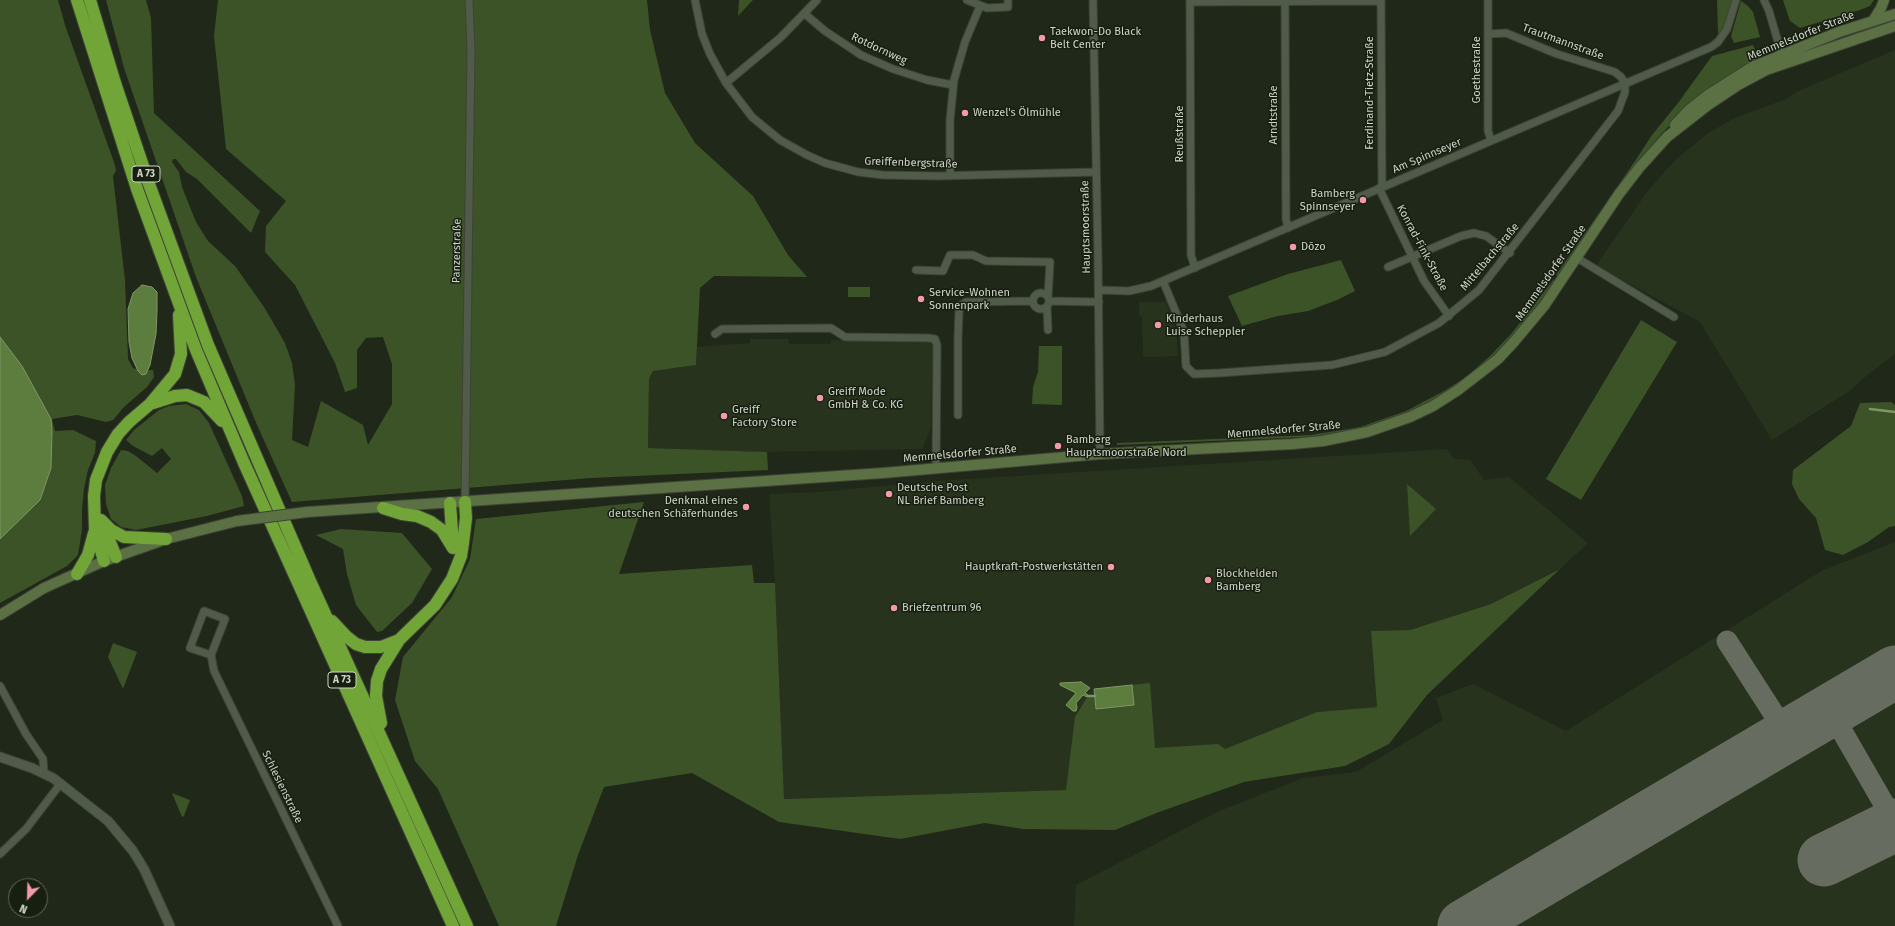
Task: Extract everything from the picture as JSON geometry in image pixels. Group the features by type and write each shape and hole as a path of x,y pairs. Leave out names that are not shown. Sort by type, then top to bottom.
{"highway":[{"name":"A 73","path":"77,0 137,189 178,302 230,431 453,926"},
{"name":"A 73","path":"90,0 115,83 149,184 205,338 325,614 467,926"},
{"path":"110,559 98,525 94,508 96,480 107,452 125,426 150,404 170,382 175,374 181,354 178,302"},
{"path":"150,404 175,396 187,395 196,398 204,402 230,431"},
{"path":"385,744 376,696 376,681 380,669 399,640 435,605 448,586 456,569 463,543 465,502"},
{"path":"450,503 456,569"},
{"path":"383,508 402,514 417,516 431,522 442,530 453,548"},
{"path":"98,525 124,537 166,539"},
{"path":"77,574 88,555 98,525"},
{"path":"325,614 347,637 356,644 365,647 381,647 399,640"}],"main road":[{"path":"1873,21 1884,0"},
{"name":"Memmelsdorfer Straße","path":"0,614 44,588 110,559 166,539 237,521 307,512 771,481 1100,454 1323,441 1367,432 1410,417 1433,406 1458,390 1498,359 1540,311 1619,194 1639,168 1667,137 1708,105 1738,85 1783,59 1873,21 1895,14"},
{"name":"Memmelsdorfer Straße","path":"1783,59 1895,26"}],"street":[{"name":"Panzerstraße","path":"465,502 470,50 469,0"},
{"name":"Greiffenbergstraße","path":"695,0 706,45 726,83 752,117 766,129 797,150 825,163 858,172 883,175 950,176 1096,172"},
{"path":"726,83 780,38 817,0"},
{"path":"967,0 987,8 1008,7 1008,0"},
{"name":"Hauptsmoorstraße","path":"1093,0 1099,302 1100,454"},
{"path":"1190,1 1285,3 1380,0"},
{"name":"Ferdinand-Tietz-Straße","path":"1380,0 1380,187"},
{"name":"Goethestraße","path":"1488,0 1488,131 1490,140"},
{"name":"Am Spinnseyer","path":"1098,290 1137,290 1163,281 1490,140 1711,47 1718,42 1726,29 1736,0"},
{"path":"1764,0 1769,11 1783,59"},
{"name":"Reußstraße","path":"1190,1 1191,255 1195,268"},
{"name":"Arndtstraße","path":"1285,3 1286,219 1288,228"},
{"path":"950,176 950,120 953,85 959,59 980,6"},
{"name":"Rotdornweg","path":"805,14 825,31 861,55 898,71 953,85"},
{"name":"Trautmannstraße","path":"1488,34 1506,33 1558,54 1615,72 1625,83"},
{"name":"Mittelbachstraße","path":"1163,281 1184,332 1186,366 1191,372 1198,374 1305,368 1332,365 1385,352 1449,316 1479,290 1510,253 1618,111 1625,92 1625,83"},
{"name":"Konrad-Fink-Straße","path":"1380,187 1424,281 1449,316"},
{"path":"1388,267 1461,236 1474,233 1486,236 1510,253"},
{"path":"916,270 943,271 950,255 973,255 986,261 1050,262 1048,330"},
{"path":"1577,258 1674,317"},
{"path":"1033,301 1038,294 1044,293 1048,301"},
{"path":"1033,301 1037,307 1041,308 1048,301 1099,302"},
{"path":"958,415 958,338 959,311 961,305 966,302 1033,301"},
{"path":"715,334 722,329 831,328 845,337 935,339 937,345 936,468"},
{"path":"204,611 225,619 211,655 190,648 204,611"},
{"name":"Schlesienstraße","path":"211,655 214,671 220,686 338,926"},
{"path":"0,686 26,734 43,759 44,773"},
{"path":"0,757 44,773 61,783 108,821 133,851 144,869 170,926"},
{"path":"0,854 26,828 61,783"}],"shaded area":[{"path":"0,0 58,0 65,25 115,165 116,171 113,176 125,280 128,359 133,368 141,371 153,370 154,377 147,387 124,407 113,420 106,422 77,415 52,419 55,431 73,430 96,441 95,453 88,470 84,489 82,530 78,555 67,566 0,603"},
{"path":"106,0 146,0 151,18 154,113 260,211 251,233 197,179 186,172 176,159 173,159 172,162 179,172 182,187 196,222 208,241 235,266 264,307 285,343 292,363 295,385 292,440 308,447 321,401 363,425 368,445 392,404 392,364 383,337 366,338 357,350 357,388 345,392 335,363 295,285 265,252 266,226 286,201 226,149 214,36 218,0 647,0 650,30 665,93 695,143 753,196 788,255 807,277 714,276 700,288 696,365 653,371 649,379 648,448 767,452 768,470 591,478 292,502 257,425 196,277 124,68"},
{"path":"739,0 753,0 738,16"},
{"path":"1717,0 1732,0 1726,24 1718,34"},
{"path":"1783,0 1874,0 1870,6 1860,10 1800,28 1790,21"},
{"path":"1741,1 1753,12 1760,37 1734,43 1731,36"},
{"path":"1753,45 1759,59 1692,104 1662,133 1617,188 1558,277 1556,275 1652,135 1678,103 1712,56"},
{"path":"1895,50 1895,354 1866,376 1851,390 1772,440 1700,322 1596,266 1647,192 1674,161 1708,133 1735,118 1786,99 1796,92"},
{"path":"1341,260 1355,291 1337,300 1308,311 1278,316 1242,326 1228,296 1288,274"},
{"path":"1554,279 1555,281 1535,309 1499,351 1460,384 1433,400 1397,417 1339,434 1308,437 1117,445 1117,443 1311,435 1360,427 1406,411 1444,391 1466,377 1490,356 1511,334"},
{"path":"142,285 152,287 157,292 157,311 156,334 150,365 146,374 142,375 138,371 132,358 129,342 128,309 133,293"},
{"path":"848,287 870,287 870,297 848,297"},
{"name":"Kinderhaus Luise Scheppler","path":"1139,302 1166,302 1176,331 1178,356 1143,357 1142,317 1139,316"},
{"path":"1641,320 1677,342 1581,500 1546,479"},
{"path":"0,337 22,366 51,419 52,431 51,468 40,500 0,539"},
{"path":"750,339 788,339 789,344 831,344 831,340 933,343 931,428 922,449 767,452 648,448 649,379 653,371 696,365 697,347 750,343"},
{"path":"1039,346 1062,346 1062,405 1032,404 1033,387 1038,372"},
{"path":"1891,402 1895,405 1895,526 1889,527 1868,542 1843,555 1825,550 1816,518 1799,499 1792,484 1793,470 1851,426 1860,403"},
{"path":"186,404 199,410 209,423 242,496 244,506 207,516 136,530 121,527 111,519 106,504 105,485 111,468 121,450 128,451 136,456 157,473 171,459 162,448 152,456 133,446 126,440 134,430 159,410 169,406"},
{"path":"1447,449 1454,459 1470,460 1484,480 1509,477 1588,543 1560,569 1491,604 1410,630 1371,631 1377,707 1317,712 1225,749 1066,790 784,799 775,583 769,494 819,492 936,481"},
{"path":"1407,484 1436,509 1410,536"},
{"path":"644,502 619,574 752,565 754,583 775,583 784,799 1066,790 1075,717 1088,696 1095,696 1096,709 1134,705 1132,685 1150,683 1155,748 1218,744 1225,749 1317,712 1377,707 1371,631 1410,630 1491,604 1560,569 1427,695 1389,744 1345,766 1244,782 1159,812 1115,830 1023,829 985,823 900,839 779,822 692,773 604,787 578,855 556,926 499,926 438,789 415,761 395,700 403,657 452,597 470,559 476,519"},
{"path":"341,529 402,533 432,569 412,603 382,631 377,632 356,605 347,574 343,549 316,535"},
{"path":"1895,542 1895,926 1074,926 1076,885 1217,812 1303,778 1356,772 1443,720 1436,698 1473,684 1566,731 1823,570"},
{"path":"113,643 137,652 123,689 108,657"},
{"path":"1081,682 1090,688 1085,693 1088,695 1087,697 1083,695 1076,703 1076,711 1073,711 1066,705 1076,693 1060,685 1060,683"},
{"path":"1132,685 1134,705 1096,709 1094,689"},
{"path":"172,793 190,800 184,816 182,817"}],"waterway":[{"path":"1870,409 1895,412"},
{"path":"1088,696 1095,696"}],"taxiway":[{"path":"1727,641 1779,722"},
{"path":"1813,721 1827,718 1834,721 1839,726 1837,720 1838,711 1850,699"},
{"path":"1768,747 1779,736 1779,722 1791,729 1807,724"},
{"path":"1839,726 1895,823"}],"runway":[{"path":"1464,926 1895,672"},
{"path":"1824,860 1895,825"}],"place":[{"name":"Taekwon-Do Black Belt Center","path":"1042,38"},
{"name":"Wenzel's Ölmühle","path":"965,113"},
{"name":"Bamberg Spinnseyer","path":"1363,200"},
{"name":"Dōzo","path":"1293,247"},
{"name":"Service-Wohnen Sonnenpark","path":"921,299"},
{"name":"Kinderhaus Luise Scheppler","path":"1158,325"},
{"name":"Greiff Mode GmbH & Co. KG","path":"820,398"},
{"name":"Greiff Factory Store","path":"724,416"},
{"name":"Bamberg Hauptsmoorstraße Nord","path":"1058,446"},
{"name":"Deutsche Post NL Brief Bamberg","path":"889,494"},
{"name":"Denkmal eines deutschen Schäferhundes","path":"746,507"},
{"name":"Hauptkraft-Postwerkstätten","path":"1111,567"},
{"name":"Blockhelden Bamberg","path":"1208,580"},
{"name":"Briefzentrum 96","path":"894,608"}]}
